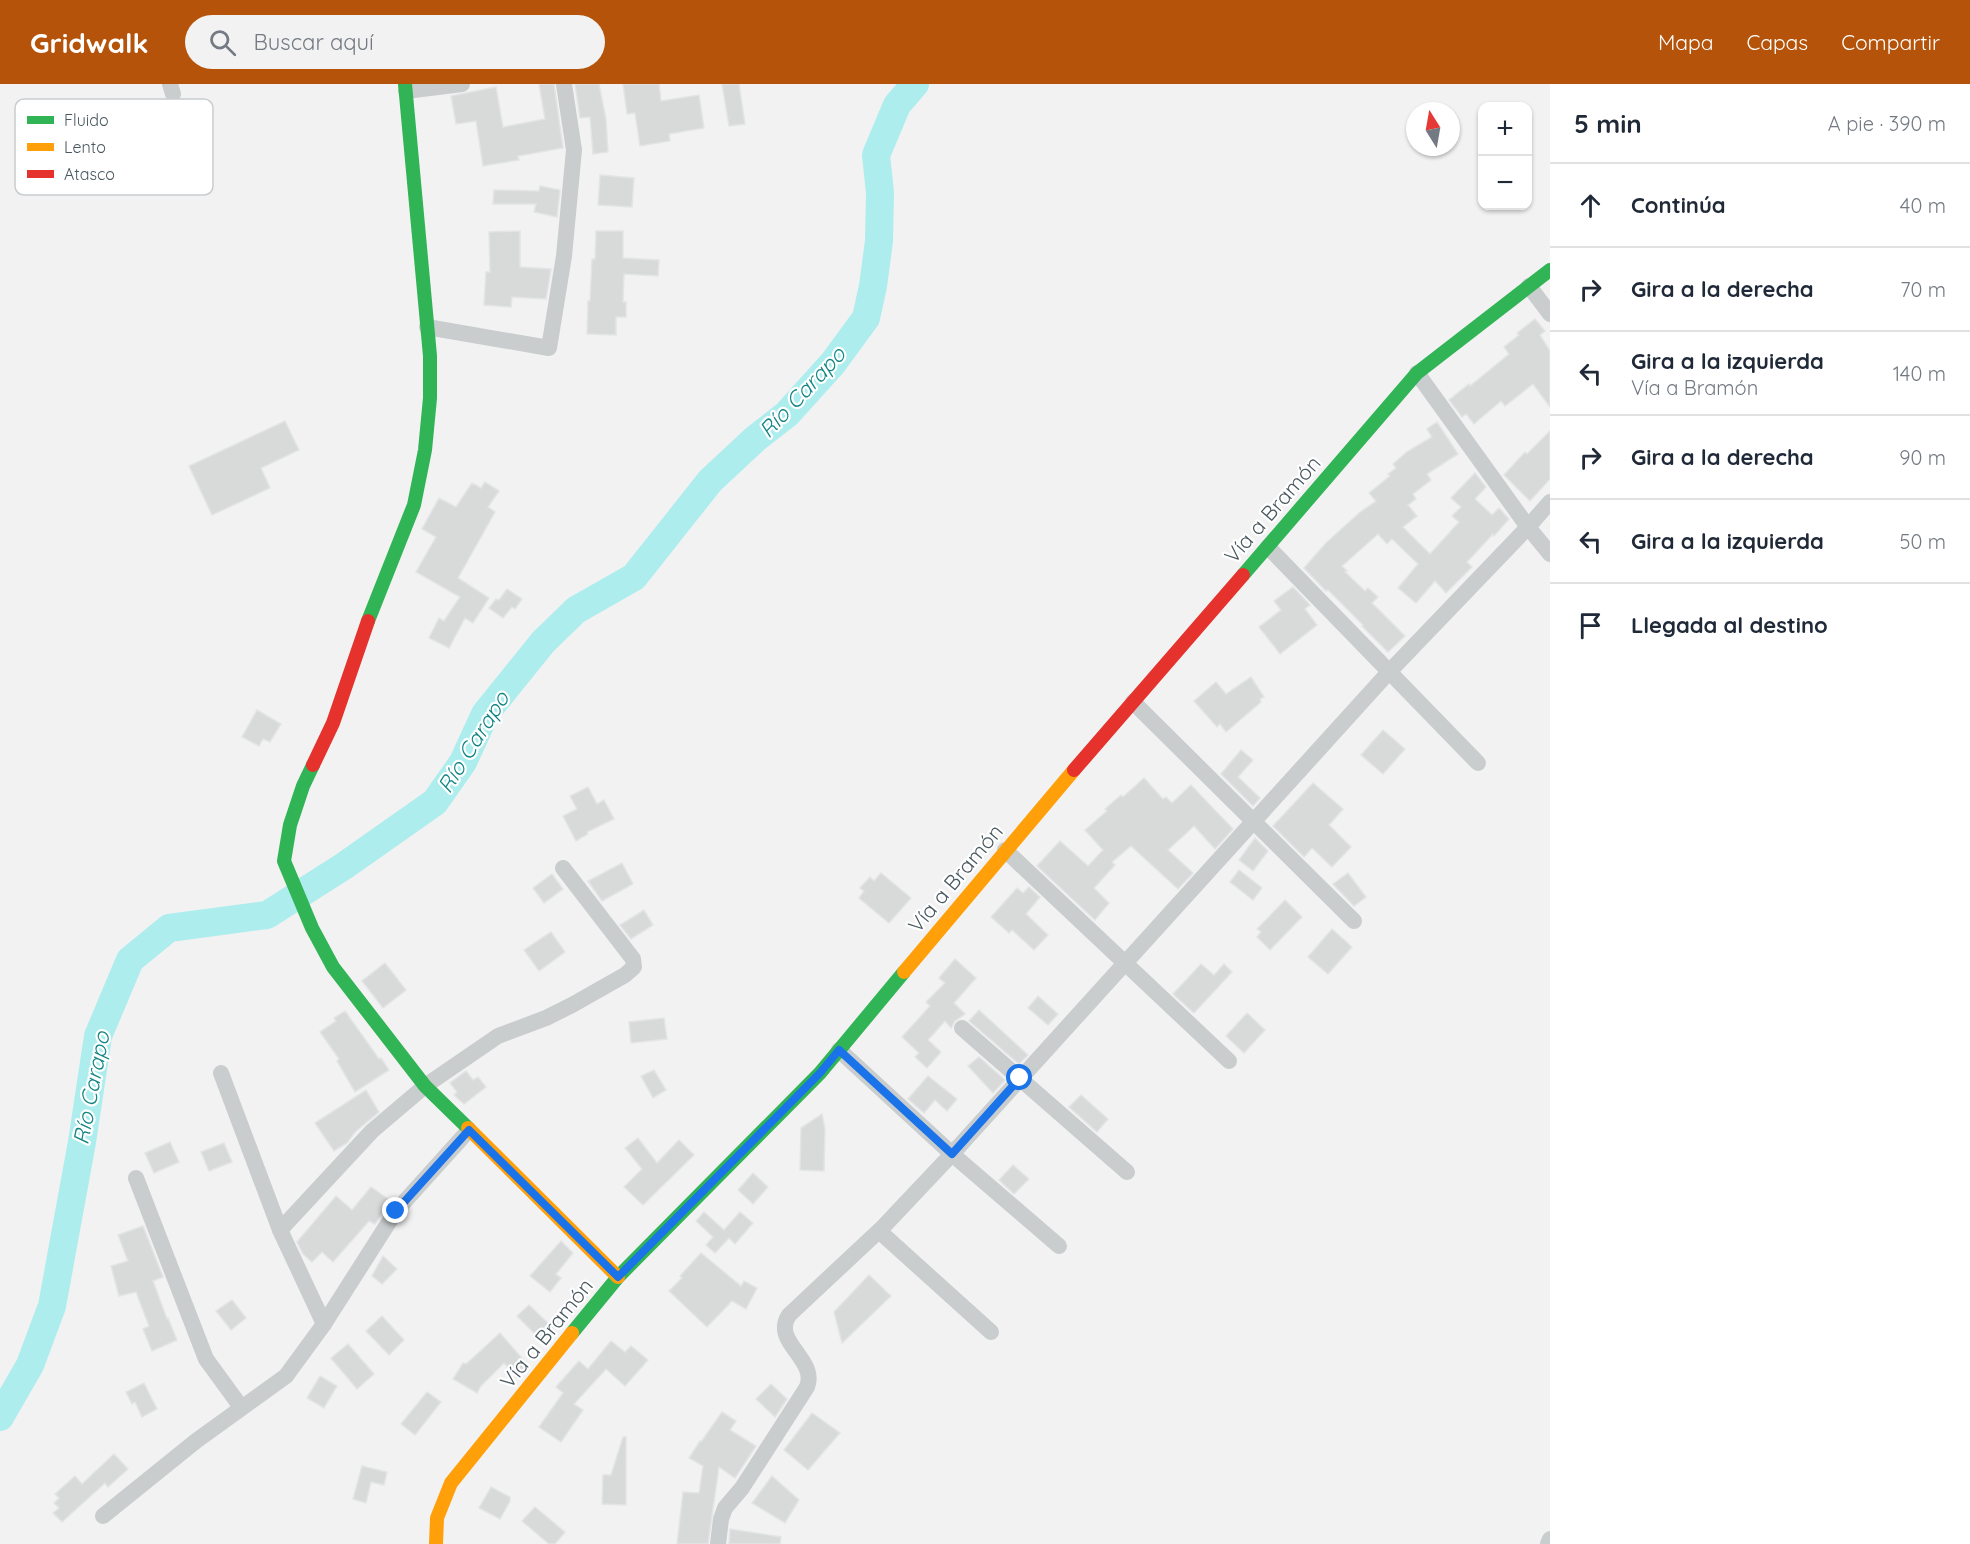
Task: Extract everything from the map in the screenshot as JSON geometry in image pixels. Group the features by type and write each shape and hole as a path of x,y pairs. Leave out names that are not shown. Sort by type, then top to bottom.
{"street":[{"path":"462,84 406,88 428,327 430,398 424,450 414,505 370,615 333,723 303,786 290,825 284,861 312,928 333,967 424,1086 618,1277"},
{"path":"428,327 549,348 564,256 574,150 564,84"},
{"name":"Vía a Bramón","path":"436,1544 437,1518 452,1483 618,1277 820,1073 1005,850 1417,373 1550,270"},
{"path":"1529,286 1550,314"},
{"path":"1417,373 1550,554"},
{"path":"718,1544 721,1519 725,1508 742,1488 810,1379 808,1369 785,1333 786,1320 879,1231 952,1154 1388,673 1550,502"},
{"path":"1268,547 1478,763"},
{"path":"1133,702 1354,921"},
{"path":"1005,850 1229,1061"},
{"path":"280,1230 372,1131 424,1086 498,1036 546,1018 625,975 634,967 633,959 563,868"},
{"path":"962,1028 1127,1172"},
{"path":"839,1050 952,1154 1059,1246"},
{"path":"221,1073 280,1230 324,1324"},
{"path":"103,1516 196,1441 286,1376 324,1324 396,1211 469,1130"},
{"path":"136,1178 206,1359 241,1407"},
{"path":"879,1231 991,1332"},
{"path":"1548,1544 1550,1539"}],"building":[{"path":"539,84 554,84 563,148 518,156 519,160 483,166 476,121 456,124 451,96 496,87 503,127 545,119"},
{"path":"575,84 599,84 606,119 608,152 593,154 590,117 580,118"},
{"path":"623,84 659,84 661,101 699,95 704,128 669,134 670,141 640,146 635,113 627,114"},
{"path":"722,84 739,84 745,124 729,126"},
{"path":"600,175 634,178 632,207 598,205"},
{"path":"540,186 560,190 557,217 534,212 536,204 493,204 494,190 539,191"},
{"path":"520,231 520,267 551,269 546,299 512,297 511,307 484,305 486,272 490,272 489,232"},
{"path":"596,231 623,231 623,258 659,260 658,276 624,274 623,302 626,302 626,317 616,317 616,335 587,334 588,301 590,301 592,259 595,259"},
{"path":"1535,319 1545,331 1540,335 1550,351 1550,407 1533,384 1505,406 1501,401 1474,424 1466,414 1462,417 1449,400 1509,354 1504,347"},
{"path":"285,421 299,450 261,468 270,488 212,515 189,466"},
{"path":"1437,422 1458,454 1427,474 1431,480 1413,494 1416,499 1408,505 1417,516 1403,527 1430,554 1459,522 1452,516 1461,507 1451,498 1475,473 1486,487 1475,499 1492,515 1499,508 1509,519 1467,562 1472,567 1446,593 1435,581 1416,603 1398,588 1418,564 1392,539 1387,544 1378,534 1342,566 1347,571 1345,572 1365,591 1368,588 1378,597 1372,603 1405,636 1388,652 1304,568 1326,543 1376,501 1369,493 1390,476 1388,474 1396,468 1393,464 1408,451 1432,437 1427,429"},
{"path":"1550,431 1550,479 1530,501 1504,475 1525,452 1527,454"},
{"path":"485,482 499,491 488,507 495,512 458,578 489,598 473,623 465,618 449,648 429,638 439,618 444,621 460,597 416,572 436,537 422,529 439,498 456,507 472,483 481,488"},
{"path":"1293,587 1310,605 1305,609 1317,625 1280,654 1259,627 1281,610 1274,601"},
{"path":"507,589 522,599 515,609 512,607 503,618 489,608"},
{"path":"1251,677 1264,697 1226,732 1220,724 1217,727 1194,701 1216,682 1226,694"},
{"path":"257,710 281,724 270,742 263,739 259,746 242,737"},
{"path":"1383,730 1405,749 1383,774 1361,755"},
{"path":"1241,750 1253,760 1238,777 1260,798 1253,806 1221,774"},
{"path":"1144,778 1163,799 1166,797 1172,803 1191,785 1233,829 1215,849 1194,826 1168,850 1193,873 1178,889 1131,846 1112,862 1115,865 1094,888 1109,903 1095,920 1037,866 1060,841 1088,866 1103,850 1085,830 1107,811 1105,809 1121,795 1123,797"},
{"path":"1313,783 1343,809 1329,825 1351,847 1332,867 1312,848 1304,857 1273,826"},
{"path":"588,787 597,804 604,800 614,819 587,832 588,834 576,841 563,816 577,809 570,796"},
{"path":"1255,838 1268,851 1253,871 1239,860"},
{"path":"622,863 633,884 602,901 588,881"},
{"path":"1239,870 1262,888 1253,900 1230,882"},
{"path":"881,873 911,898 889,923 859,898 864,891 860,888 870,877 874,881"},
{"path":"1348,873 1366,897 1354,906 1333,884"},
{"path":"552,874 563,889 544,903 533,888"},
{"path":"1029,887 1040,897 1026,914 1048,935 1034,950 1012,930 1009,933 991,917 1017,888 1023,893"},
{"path":"1285,900 1302,917 1270,950 1257,937 1261,932 1257,929"},
{"path":"644,910 653,925 631,939 620,925"},
{"path":"1332,929 1352,947 1328,974 1308,957"},
{"path":"551,932 565,952 539,971 524,950"},
{"path":"955,959 976,978 954,1003 965,1014 955,1021 951,1028 945,1021 928,1040 941,1052 927,1068 915,1057 919,1053 902,1037 930,1006 926,1002 945,983 939,978"},
{"path":"385,963 406,990 383,1008 362,981"},
{"path":"1201,964 1214,975 1224,964 1232,972 1194,1013 1173,994"},
{"path":"1038,996 1058,1014 1048,1025 1028,1008"},
{"path":"979,1010 1028,1055 1019,1064 969,1021"},
{"path":"345,1011 389,1070 355,1092 337,1061 339,1059 320,1032 336,1021 334,1018"},
{"path":"1247,1013 1265,1030 1244,1053 1226,1036"},
{"path":"664,1018 667,1039 631,1043 629,1022"},
{"path":"979,1057 1005,1080 993,1093 968,1066"},
{"path":"654,1070 666,1090 653,1098 641,1076"},
{"path":"466,1071 473,1080 478,1077 486,1087 464,1104 454,1095 457,1092 450,1083"},
{"path":"928,1076 957,1099 947,1111 935,1100 924,1113 908,1099"},
{"path":"366,1090 379,1112 355,1132 347,1143 334,1151 315,1123"},
{"path":"1081,1095 1108,1119 1097,1132 1069,1107"},
{"path":"822,1114 825,1129 824,1171 800,1170 801,1128"},
{"path":"638,1138 657,1163 679,1140 694,1155 643,1205 624,1187 642,1169 625,1148"},
{"path":"170,1142 179,1162 154,1173 145,1153"},
{"path":"224,1143 232,1162 209,1171 201,1152"},
{"path":"1013,1165 1029,1179 1014,1194 999,1180"},
{"path":"753,1173 768,1187 753,1204 738,1190"},
{"path":"371,1187 391,1201 375,1224 369,1221 333,1262 322,1252 312,1262 303,1254 297,1242 336,1196 352,1210"},
{"path":"704,1212 724,1230 740,1212 753,1223 735,1244 729,1238 715,1253 706,1245 713,1237 696,1221"},
{"path":"143,1226 163,1277 153,1281 177,1340 152,1351 143,1329 149,1326 136,1292 119,1296 111,1266 128,1261 118,1235"},
{"path":"561,1241 573,1253 556,1274 561,1278 550,1292 530,1276"},
{"path":"701,1253 741,1286 744,1281 757,1288 746,1309 732,1301 707,1327 669,1291"},
{"path":"383,1256 397,1269 382,1284 372,1276"},
{"path":"869,1275 891,1296 842,1343 834,1312"},
{"path":"232,1300 246,1318 231,1330 216,1311"},
{"path":"529,1305 553,1328 541,1340 517,1316"},
{"path":"382,1316 404,1340 389,1355 366,1331"},
{"path":"500,1333 528,1365 517,1378 504,1363 477,1393 453,1379 463,1363 466,1364"},
{"path":"611,1341 625,1352 631,1346 648,1360 625,1386 606,1369 574,1404 583,1410 561,1442 539,1427 563,1393 556,1387 579,1361 588,1369"},
{"path":"348,1344 374,1374 357,1389 331,1358"},
{"path":"320,1376 337,1386 324,1408 307,1398"},
{"path":"144,1383 157,1409 142,1417 135,1402 132,1404 126,1392"},
{"path":"771,1384 787,1399 775,1417 756,1399"},
{"path":"427,1392 441,1402 415,1435 401,1424"},
{"path":"722,1412 736,1421 730,1430 756,1446 735,1478 719,1467 708,1544 677,1544 683,1492 699,1493 703,1466 689,1458"},
{"path":"812,1413 840,1433 808,1470 784,1450"},
{"path":"623,1437 626,1437 626,1505 602,1504 603,1475 611,1475"},
{"path":"114,1454 128,1469 108,1487 105,1483 62,1522 53,1513 59,1508 54,1503 59,1498 55,1494 75,1476 82,1484"},
{"path":"362,1466 387,1472 384,1485 371,1482 366,1503 353,1499"},
{"path":"772,1476 799,1500 785,1523 752,1503"},
{"path":"491,1487 510,1497 500,1519 479,1508"},
{"path":"535,1507 565,1532 555,1544 549,1544 522,1521"},
{"path":"730,1529 781,1537 780,1544 729,1544"}],"waterway":[{"name":"Río Carapo","path":"0,1417 30,1365 52,1306 82,1142 98,1036 130,960 169,928 267,915 344,866 435,802 463,762 485,714 543,642 576,610 634,577 710,481 755,439 787,414 833,363 866,318 879,241 880,193 876,155 897,105 915,84"}],"traffic: fast":[{"path":"368,621 414,505 425,450 430,398 430,356 405,84"},
{"path":"1243,575 1417,373 1550,270"},
{"path":"313,765 303,786 290,825 284,861 312,928 333,967 425,1086 468,1128"},
{"path":"572,1333 618,1277 820,1073 904,972"}],"traffic: slow":[{"path":"904,972 1074,770"},
{"path":"468,1128 618,1277"},
{"path":"436,1544 437,1518 451,1483 572,1333"}],"traffic: jam":[{"path":"1074,770 1243,575"},
{"path":"313,765 333,723 368,621"}],"route":[{"path":"396,1211 469,1130 618,1277 820,1073 839,1050 952,1154 1020,1078"}]}
